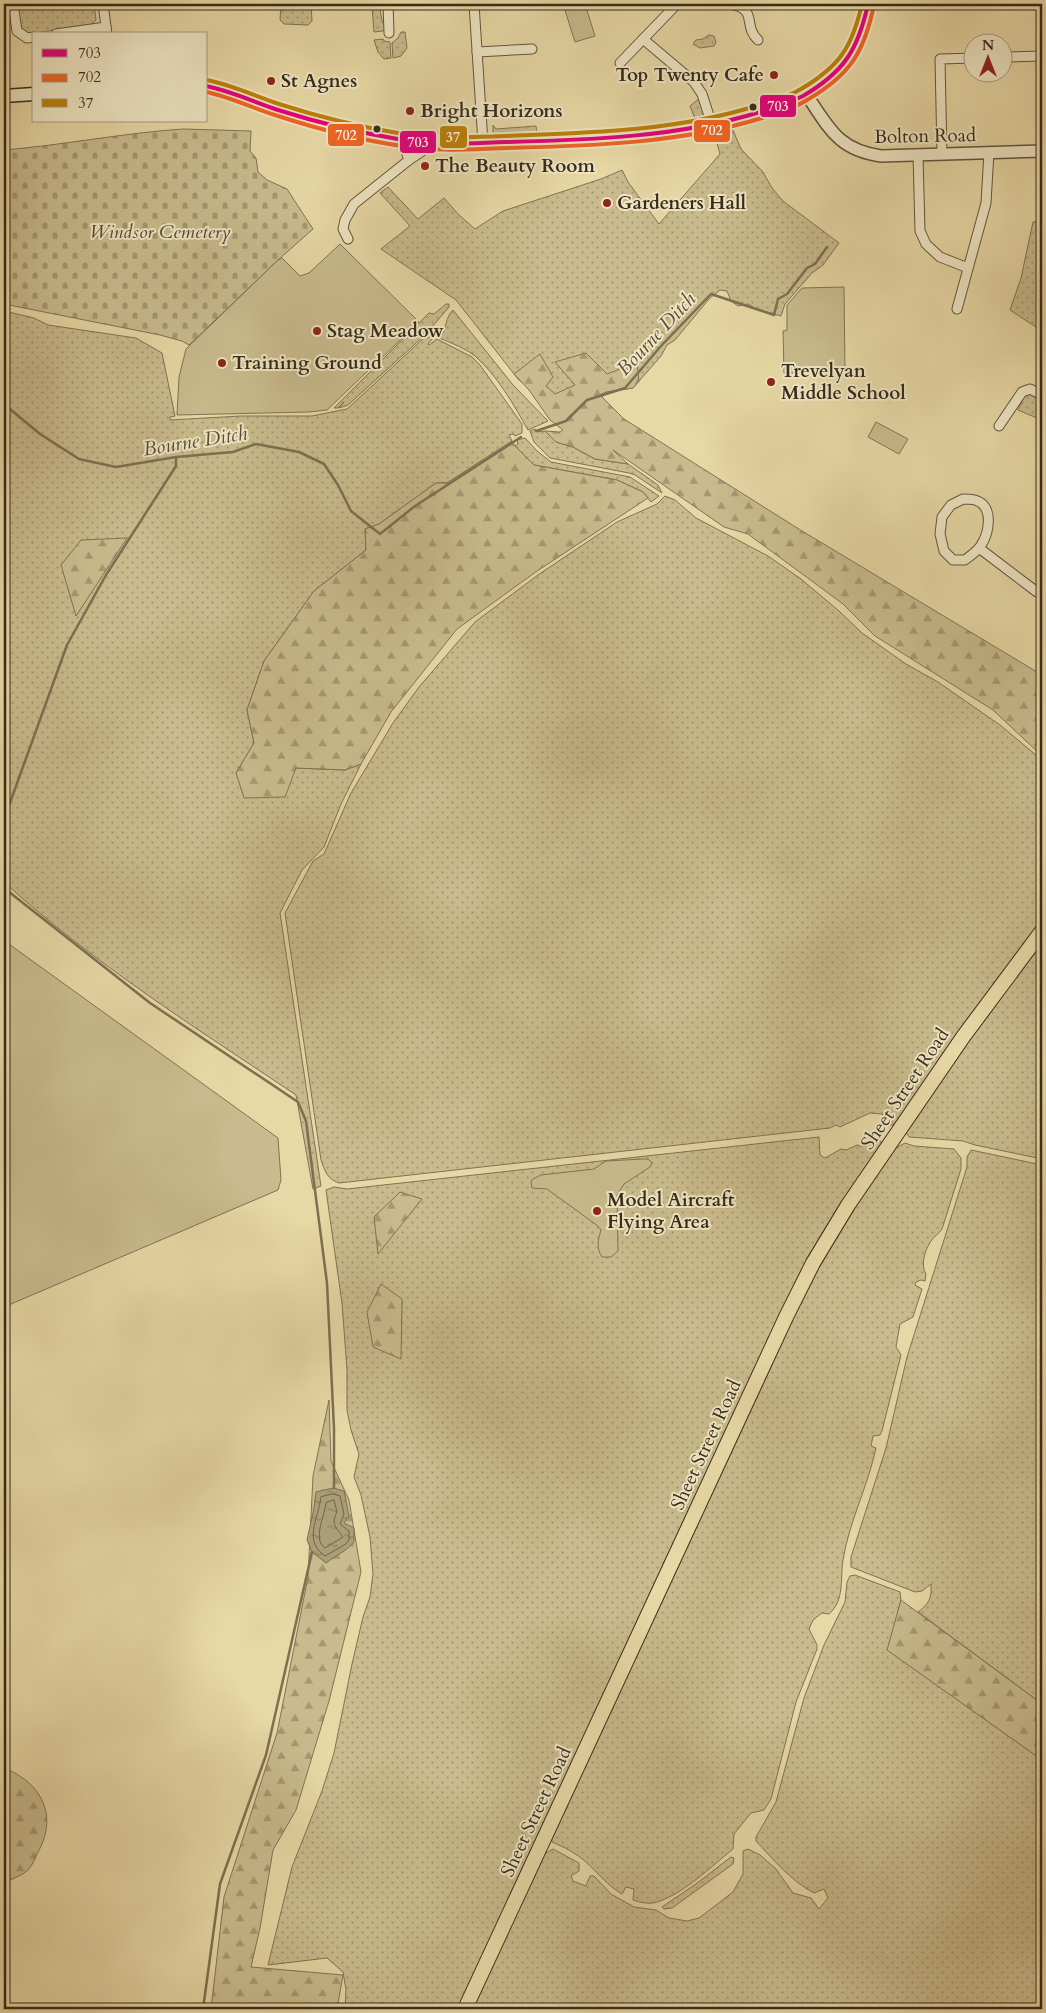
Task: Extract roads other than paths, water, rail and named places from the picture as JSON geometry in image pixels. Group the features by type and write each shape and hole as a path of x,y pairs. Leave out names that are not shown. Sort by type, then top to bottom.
{"main road":[{"path":"208,86 224,88 284,112 343,128 402,140 448,145 569,141 686,129 712,125 762,112 806,94 839,70 852,55 860,40 868,4"},
{"path":"4,96 32,94"},
{"name":"Sheet Street Road","path":"466,2009 782,1325 813,1263 848,1206 963,1037 1042,931"}],"street":[{"path":"13,4 17,32 27,38 32,37"},
{"path":"81,32 106,30 103,4"},
{"path":"388,4 390,33"},
{"path":"474,4 483,143"},
{"path":"620,63 678,4"},
{"path":"730,4 742,6 748,12 752,34 758,40"},
{"path":"643,39 694,82 702,94 712,125"},
{"path":"477,52 532,49"},
{"path":"1014,57 1042,56"},
{"path":"942,154 940,59 964,58"},
{"name":"Bolton Road","path":"806,94 834,136 864,154 881,156 1042,151"},
{"path":"402,140 409,160"},
{"path":"348,238 343,229 345,220 354,204 421,152 429,143"},
{"path":"957,310 986,203 989,152"},
{"path":"918,155 920,231 926,244 940,257 968,268"},
{"path":"999,426 1022,392 1030,389 1042,394"},
{"path":"963,499 974,499 984,506 989,516 987,532 979,548 965,560 952,560 944,551 940,534 942,517 951,505 963,499"},
{"path":"979,548 1042,594"}],"water":[{"path":"333,1488 344,1491 349,1516 344,1523 354,1528 354,1542 326,1563 312,1552 307,1540 316,1492"}],"waterway":[{"name":"Bourne Ditch","path":"536,431 566,421 587,400 625,388 661,346 711,294 774,315 778,299 787,294 807,268 815,264 827,247"},
{"name":"Bourne Ditch","path":"4,404 40,434 79,459 116,467 176,457 233,452 256,444 299,452 324,464 338,485 351,511 380,534 415,506 521,437"},
{"path":"4,817 67,645 106,575 176,466 176,457"},
{"path":"4,888 150,1003 298,1102 306,1121 327,1283 334,1429 334,1488"},
{"path":"203,2009 220,1884 266,1755 312,1552"}],"place":[{"name":"Top Twenty Cafe","path":"774,75"},
{"name":"St Agnes","path":"271,81"},
{"name":"Bright Horizons","path":"410,111"},
{"name":"The Beauty Room","path":"425,166"},
{"name":"Gardeners Hall","path":"607,203"},
{"name":"Stag Meadow","path":"317,331"},
{"name":"Training Ground","path":"222,363"},
{"name":"Trevelyan Middle School","path":"771,382"},
{"name":"Model Aircraft Flying Area","path":"597,1211"}],"park label":[{"name":"Windsor Cemetery","path":"160,232"}]}
